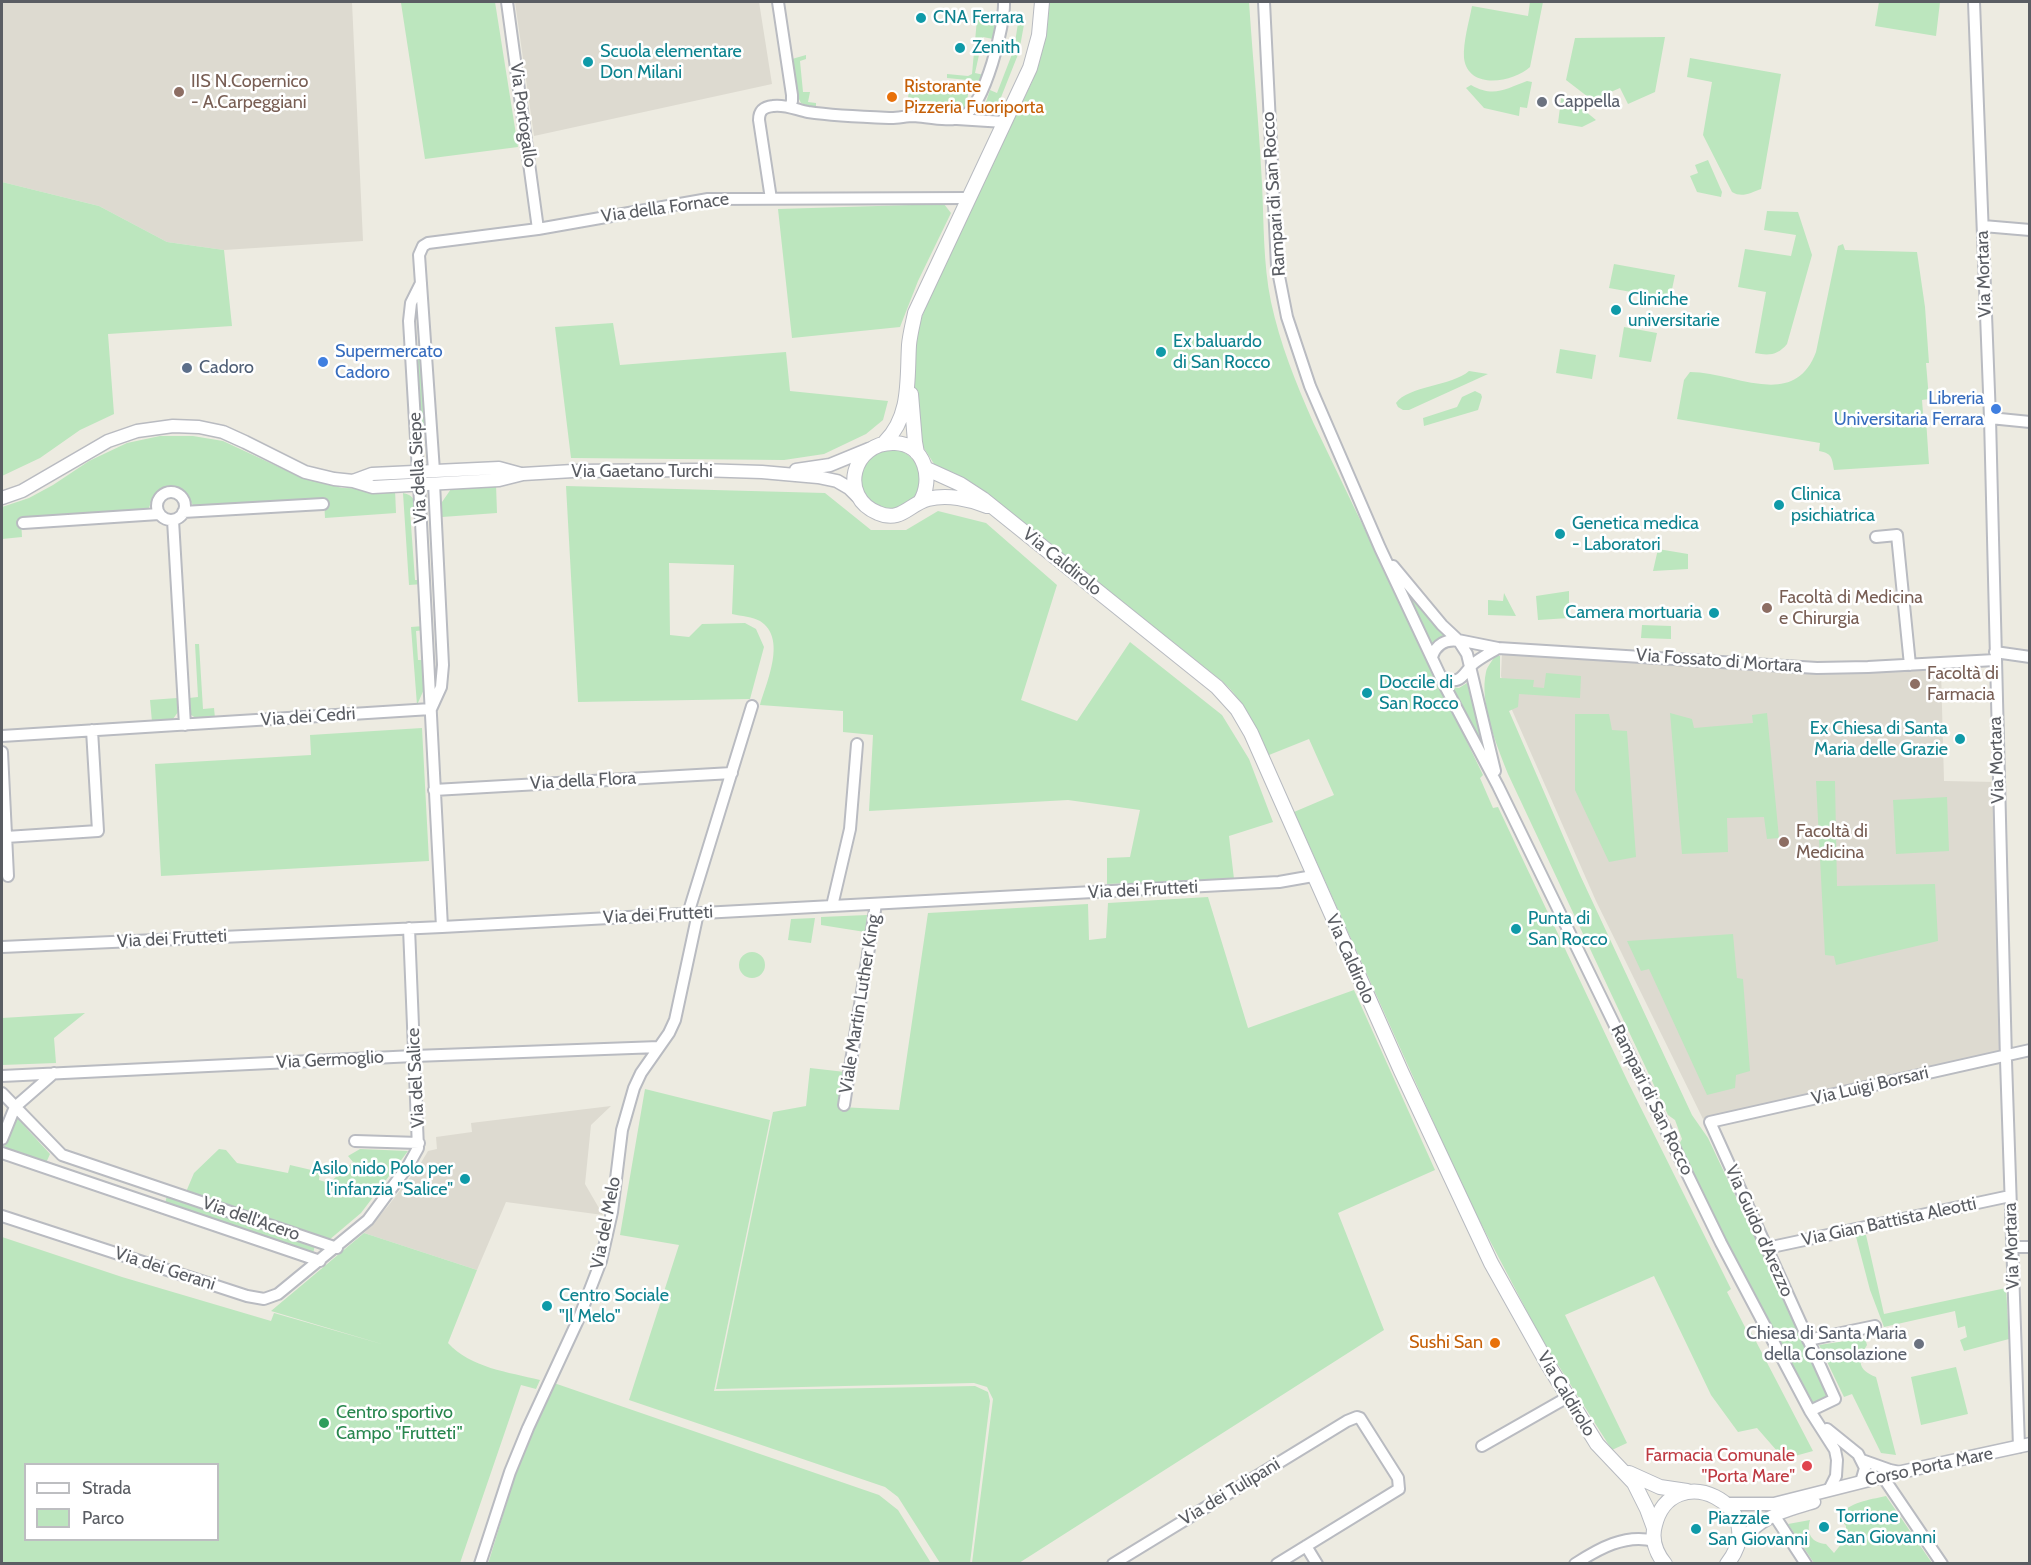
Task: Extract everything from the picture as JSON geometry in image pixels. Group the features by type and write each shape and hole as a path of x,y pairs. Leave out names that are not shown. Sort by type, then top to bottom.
{"main road":[{"path":"920,502 928,483 927,469 917,453 915,442 909,377 909,343 915,313 1034,57 1042,2"},
{"path":"885,442 903,417 909,377"},
{"path":"857,496 854,470 868,450 885,442 900,443 917,453"},
{"name":"Via Caldirolo","path":"927,469 948,477 973,491 1229,697 1251,733 1313,876 1476,1234 1517,1310 1597,1444 1635,1483 1641,1493 1654,1534"},
{"name":"Via Caldirolo","path":"857,496 867,508 885,516 907,512 920,502 941,497 984,505 1002,514"},
{"name":"Via Caldirolo","path":"1622,1469 1660,1487 1693,1491"},
{"path":"1662,1562 1654,1534 1658,1516 1669,1501 1693,1491 1714,1495 1727,1504 1738,1524 1738,1544 1727,1563"}],"street":[{"name":"Via Portogallo","path":"507,2 538,229"},
{"path":"778,2 790,82 792,101 790,107"},
{"path":"952,119 965,115 972,109 992,66 1005,17 1004,2"},
{"name":"Rampari di San Rocco","path":"1264,2 1274,240 1280,286 1291,329 1310,386 1380,549 1721,1243 1810,1411 1835,1450 1836,1476 1829,1490"},
{"name":"Via Mortara","path":"1974,2 1990,418 2010,1196 2024,1446"},
{"path":"775,105 787,92 790,82"},
{"path":"975,101 989,118 1004,122"},
{"path":"771,199 759,112 762,109 775,105 806,112 1004,122"},
{"name":"Via della Fornace","path":"435,241 538,229 698,200 725,198 969,198"},
{"path":"1983,226 2030,230"},
{"name":"Via della Siepe","path":"431,710 441,687 443,665 434,477 418,255 428,243 435,241"},
{"name":"Via della Siepe","path":"421,282 411,303 409,321 442,927"},
{"path":"409,321 423,320"},
{"path":"411,347 425,346"},
{"path":"1990,418 2030,422"},
{"name":"Via Gaetano Turchi","path":"2,498 22,491 108,441 137,431 173,426 199,427 223,432 304,472 353,481 372,474 418,478 639,470 762,472 837,481 857,496"},
{"name":"Via Gaetano Turchi","path":"762,472 811,469 830,465 868,450"},
{"path":"168,492 177,493 183,499 185,507 183,512 173,520 159,514 157,507 158,499 168,492"},
{"path":"183,512 322,504"},
{"path":"23,523 159,514"},
{"path":"173,520 185,725"},
{"path":"1876,537 1897,535 1910,665"},
{"name":"Rampari di San Rocco","path":"1380,549 1442,625 1459,641 1467,654 1498,786"},
{"path":"425,588 439,587"},
{"path":"427,620 440,619"},
{"path":"1432,657 1441,643 1447,640 1459,641"},
{"name":"Via Fossato di Mortara","path":"1459,641 1498,648 1817,668 1941,663 1995,656 2030,657"},
{"path":"1442,677 1449,680 1460,679 1466,675 1471,666 1498,648"},
{"name":"Via del Melo","path":"480,1563 528,1428 579,1318 601,1261 612,1212 622,1130 628,1105 641,1073 675,1020 693,913 752,706"},
{"name":"Via dei Cedri","path":"2,736 431,710"},
{"path":"6,837 98,831 92,730"},
{"path":"832,906 850,829 857,744"},
{"path":"2,752 8,876"},
{"name":"Via della Flora","path":"434,790 732,773"},
{"name":"Via dei Frutteti","path":"2,947 876,904 1279,882 1313,876"},
{"name":"Viale Martin Luther King","path":"844,1105 876,904"},
{"name":"Via del Salice","path":"320,1261 368,1220 408,1166 419,1143 409,928"},
{"name":"Via Germoglio","path":"2,1076 414,1056 659,1047"},
{"name":"Via Luigi Borsari","path":"1710,1122 2030,1050"},
{"path":"2,1139 15,1107 54,1073"},
{"name":"Via dell'Acero","path":"2,1093 62,1155 337,1248"},
{"name":"Via Guido d'Arezzo","path":"1710,1122 1835,1399 1810,1411"},
{"path":"354,1141 419,1143"},
{"name":"Via dell'Acero","path":"2,1153 320,1261"},
{"path":"61,1173 69,1157"},
{"path":"113,1191 120,1174"},
{"path":"158,1206 165,1190"},
{"name":"Via Gian Battista Aleotti","path":"1767,1248 2010,1196"},
{"name":"Via dei Gerani","path":"2,1216 259,1299 278,1294 320,1261"},
{"path":"2013,1247 2030,1246"},
{"path":"1808,1340 1875,1326"},
{"path":"1482,1446 1568,1397"},
{"name":"Rampari di San Rocco","path":"1810,1411 1862,1460 1901,1472"},
{"name":"Via dei Tulipani","path":"1113,1563 1357,1417 1362,1420 1398,1478 1400,1486 1390,1496 1306,1546"},
{"name":"Corso Porta Mare","path":"1727,1504 1774,1504 1901,1472 2024,1446"},
{"path":"1861,1482 1865,1468 1862,1460"},
{"path":"1883,1477 1942,1563"},
{"name":"Corso Porta Mare","path":"1738,1544 1755,1526 1774,1515 1815,1501 1829,1490"},
{"path":"1774,1515 1806,1563"},
{"path":"1575,1563 1597,1550 1654,1534"},
{"path":"1277,1563 1306,1546 1317,1563"}],"shaded area":[{"name":"IIS N.Copernico - A.Carpeggiani","path":"2,2 352,2 363,241 224,250 167,242 99,206 2,182"},
{"path":"515,2 759,2 772,84 534,136"},
{"name":"Facoltà di Medicina","path":"1502,654 1818,673 1941,670 1944,781 1997,782 2005,1051 1703,1119 1596,901 1512,710 1501,676"},
{"path":"611,1106 591,1125 585,1184 603,1215 506,1202 477,1270 364,1233 388,1206 428,1151 437,1149 436,1137 472,1132 471,1123"}],"green space":[{"path":"495,2 518,147 425,159 401,3"},
{"path":"1046,2 1249,2 1261,161 1266,273 1275,318 1295,378 1313,422 1483,775 1480,778 1493,808 1498,807 1627,1080 1731,1289 1727,1292 1746,1329 1749,1328 1813,1451 1784,1459 1757,1428 1738,1432 1711,1395 1654,1276 1565,1315 1627,1443 1612,1450 1541,1338 1468,1199 1294,812 1334,795 1309,739 1269,755 1244,707 1222,681 977,486 936,467 922,445 913,371 917,331 932,289 1032,82 1037,67"},
{"path":"1530,2 1543,2 1530,67 1514,77 1503,79 1482,79 1474,75 1467,68 1464,58 1465,39 1472,6 1528,16"},
{"path":"1879,2 1940,2 1936,36 1875,26"},
{"path":"985,16 998,17 993,39 983,37 975,73 984,75 978,81 947,78 947,74 968,76 972,74 977,19 985,19"},
{"path":"1011,18 1025,19 1019,52 994,115 986,110 985,105 990,90 997,93 1014,49 1018,23 1011,21"},
{"path":"1665,37 1655,92 1628,104 1620,88 1592,100 1566,80 1575,38"},
{"path":"806,55 806,59 800,61 803,92 810,92 808,102 816,103 816,109 801,103 791,63 792,59"},
{"path":"1690,58 1781,74 1761,189 1743,195 1732,192 1703,135 1712,82 1687,77"},
{"path":"1527,81 1532,82 1527,108 1520,107 1519,116 1484,108 1466,88 1471,85 1493,92"},
{"path":"909,84 969,88 966,108 958,114 950,114 950,103 908,100"},
{"path":"1562,92 1596,120 1582,127 1558,123"},
{"path":"1708,160 1722,192 1721,197 1697,192 1690,176 1698,173 1695,165"},
{"path":"2,182 99,206 167,242 224,250 232,326 108,334 114,414 80,430 40,458 2,476"},
{"path":"944,204 951,213 918,281 900,327 792,338 778,209"},
{"path":"1767,211 1798,212 1812,255 1787,344 1773,354 1755,353 1766,292 1738,287 1745,249 1791,256 1796,235 1764,230"},
{"path":"1843,244 1845,250 1917,252 1925,307 1929,363 1926,363 1929,399 1922,400 1926,419 1929,464 1834,470 1831,457 1819,451 1820,443 1677,419 1684,380 1690,372 1762,384 1778,384 1793,380 1806,370 1816,352 1838,246"},
{"path":"1614,264 1675,275 1670,299 1609,288"},
{"path":"613,323 620,365 786,352 790,391 888,401 883,420 866,434 824,454 784,460 571,458 555,327"},
{"path":"1624,327 1657,333 1651,362 1619,357"},
{"path":"1560,349 1596,355 1592,379 1556,373"},
{"path":"414,350 420,350 425,432 418,433"},
{"path":"1469,371 1488,374 1409,410 1403,410 1396,403 1410,393 1452,380"},
{"path":"1475,391 1482,397 1478,410 1424,426 1423,418 1457,407 1462,397"},
{"path":"160,436 193,436 223,441 296,475 342,488 395,489 396,513 325,518 324,500 194,507 186,495 177,489 172,489 153,496 148,511 21,520 22,537 2,539 2,507 29,498 89,461 127,443"},
{"path":"890,449 907,454 915,462 920,479 915,496 907,504 890,509 873,504 865,496 860,479 865,462 873,454"},
{"path":"496,484 497,513 442,517 442,502 451,489"},
{"path":"566,486 825,493 871,530 906,530 938,511 986,523 1057,585 1021,700 1077,721 1130,642 1222,715 1249,759 1273,822 1229,836 1234,879 1107,884 1107,858 1130,857 1140,810 1068,800 869,811 873,735 843,732 843,711 760,705 773,660 772,638 768,629 760,621 732,614 734,565 669,563 670,635 689,637 702,624 745,623 756,629 764,647 750,699 578,702"},
{"path":"403,493 412,497 417,510 410,511 415,580 422,580 423,584 409,585"},
{"path":"1658,549 1688,554 1688,569 1653,571"},
{"path":"1403,585 1444,635 1431,644"},
{"path":"1569,591 1569,618 1538,620 1536,596"},
{"path":"1504,593 1516,616 1488,615 1488,600 1503,601"},
{"path":"1642,625 1671,626 1671,639 1641,638"},
{"path":"424,626 425,630 416,631 418,660 427,660 425,687 417,705 411,627"},
{"path":"195,644 199,644 203,709 214,708 215,718 196,718 191,715 189,698 198,697"},
{"path":"1495,656 1500,656 1500,678 1534,680 1533,687 1544,688 1546,673 1581,676 1580,698 1519,694 1518,707 1509,711 1580,875 1692,1115 1708,1138 1830,1396 1810,1405 1716,1225 1678,1146 1682,1139 1675,1120 1668,1115 1508,774 1490,724 1485,697 1486,672"},
{"path":"1467,683 1486,755 1452,687 1459,688"},
{"path":"177,698 178,712 173,719 152,722 150,700"},
{"path":"1670,713 1692,719 1694,728 1753,723 1752,715 1767,713 1779,838 1767,839 1764,817 1727,818 1728,852 1682,854"},
{"path":"1575,714 1609,714 1612,730 1627,731 1636,857 1609,862 1575,790"},
{"path":"422,728 429,861 161,876 155,764 311,755 310,735"},
{"path":"1816,781 1835,781 1837,886 1935,884 1938,941 1836,965 1834,956 1825,955"},
{"path":"1947,797 1949,851 1896,854 1893,800"},
{"path":"1208,897 1248,1028 1354,990 1435,1170 1338,1213 1384,1330 1019,1563 972,1563 993,1399 987,1387 974,1383 716,1389 773,1112 806,1106 810,1068 845,1072 840,1107 899,1110 928,913 1088,904 1089,940 1106,938 1108,903"},
{"path":"867,915 865,932 821,925 821,917"},
{"path":"815,918 811,943 788,940 791,919"},
{"path":"1733,934 1737,978 1743,979 1750,1071 1736,1075 1735,1088 1707,1095 1649,969 1641,971 1627,941"},
{"path":"752,952 761,956 765,965 761,974 752,978 743,974 739,965 743,956"},
{"path":"85,1013 54,1038 56,1063 2,1065 2,1018"},
{"path":"645,1089 770,1120 714,1391 975,1386 988,1392 990,1401 970,1563 940,1563 898,1497 885,1487 629,1400 679,1245 620,1235"},
{"path":"17,1118 50,1154 46,1163 4,1147"},
{"path":"219,1149 226,1150 237,1163 288,1173 290,1165 320,1172 319,1180 329,1183 353,1162 348,1156 360,1149 408,1151 361,1213 329,1240 186,1192 194,1173"},
{"path":"167,1195 315,1245 313,1254 165,1204"},
{"name":"Centro sportivo Campo \"Frutteti\"","path":"364,1233 477,1270 448,1343 479,1364 540,1380 536,1389 521,1385 460,1563 2,1563 2,1237 122,1277 271,1321 274,1313 385,1345 271,1311"},
{"path":"1855,1233 1866,1235 1884,1314 2006,1288 2009,1339 1964,1351 1960,1340 1967,1337 1965,1326 1958,1328 1955,1311 1884,1327 1870,1290"},
{"path":"1865,1338 1867,1345 1861,1364 1866,1371 1876,1377 1896,1455 1881,1453 1852,1394 1844,1397 1819,1345"},
{"path":"1956,1367 1968,1414 1921,1425 1911,1377"},
{"path":"554,1383 879,1495 898,1510 931,1563 488,1564 517,1469"},
{"path":"1886,1496 1932,1563 1814,1563 1788,1524 1810,1520 1811,1537 1817,1542 1826,1544 1834,1553 1846,1538 1846,1526 1838,1516 1843,1511 1866,1500"}],"place":[{"name":"CNA Ferrara","path":"921,18"},
{"name":"Zenith","path":"960,48"},
{"name":"Scuola elementare Don Milani","path":"588,62"},
{"name":"IIS N.Copernico - A.Carpeggiani","path":"179,92"},
{"name":"Ristorante Pizzeria Fuoriporta","path":"892,97"},
{"name":"Cappella","path":"1542,102"},
{"name":"Cliniche universitarie","path":"1616,310"},
{"name":"Ex baluardo di San Rocco","path":"1161,352"},
{"name":"Supermercato Cadoro","path":"323,362"},
{"name":"Cadoro","path":"187,368"},
{"name":"Libreria Universitaria Ferrara","path":"1996,409"},
{"name":"Clinica psichiatrica","path":"1779,505"},
{"name":"Genetica medica - Laboratori","path":"1560,534"},
{"name":"Facoltà di Medicina e Chirurgia","path":"1767,608"},
{"name":"Camera mortuaria","path":"1714,613"},
{"name":"Facoltà di Farmacia","path":"1915,684"},
{"name":"Doccile di San Rocco","path":"1367,693"},
{"name":"Ex Chiesa di Santa Maria delle Grazie","path":"1960,739"},
{"name":"Facoltà di Medicina","path":"1784,842"},
{"name":"Punta di San Rocco","path":"1516,929"},
{"name":"Asilo nido Polo per l'infanzia \"Salice\"","path":"465,1179"},
{"name":"Centro Sociale \"Il Melo\"","path":"547,1306"},
{"name":"Sushi San","path":"1495,1343"},
{"name":"Chiesa di Santa Maria della Consolazione","path":"1919,1344"},
{"name":"Centro sportivo Campo \"Frutteti\"","path":"324,1423"},
{"name":"Farmacia Comunale \"Porta Mare\"","path":"1807,1466"},
{"name":"Torrione San Giovanni","path":"1824,1527"},
{"name":"Piazzale San Giovanni","path":"1696,1529"}]}
